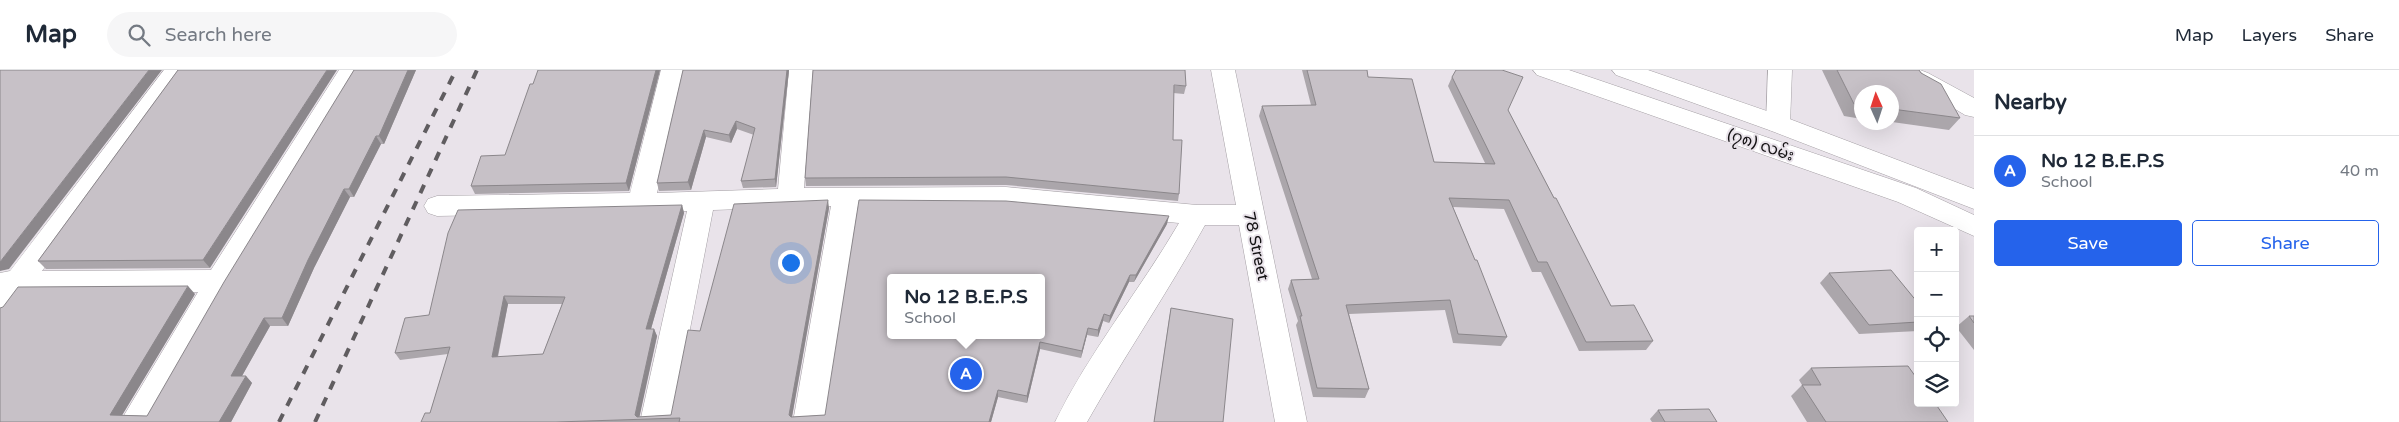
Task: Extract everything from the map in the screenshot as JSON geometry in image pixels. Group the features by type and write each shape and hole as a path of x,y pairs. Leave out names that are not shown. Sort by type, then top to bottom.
{"street":[{"path":"0,306 9,282 176,70"},
{"path":"136,422 219,281 351,70"},
{"path":"641,203 674,70"},
{"path":"790,198 801,70"},
{"name":"78 Street","path":"1223,70 1291,422"},
{"name":"(၇၈) လမ်း","path":"1545,70 1907,195 1974,226"},
{"name":"(၇၈) လမ်း","path":"1624,70 1778,124 1974,199"},
{"path":"1778,124 1780,70"},
{"path":"1920,78 1974,109"},
{"path":"437,206 702,202 846,196 1006,197 1197,215 1250,215"},
{"path":"809,422 820,365 846,196"},
{"path":"656,422 702,202"},
{"path":"1072,422 1110,354 1167,268 1197,215"},
{"path":"9,282 219,281"}],"building":[{"path":"0,70 149,70 0,262"},
{"path":"178,70 327,70 203,260 38,261"},
{"path":"354,70 408,70 379,136 376,136 349,189 344,189 308,260 282,318 264,318 231,376 246,376 219,422 0,422 0,308 3,307 18,287 188,286 110,415 147,416 224,282"},
{"path":"538,70 656,70 626,183 471,186 481,156 505,155 530,84 533,84"},
{"path":"683,70 787,70 775,179 741,181 755,128 736,121 729,135 704,130 688,182 657,183"},
{"path":"813,70 1185,70 1186,86 1174,85 1173,140 1182,140 1179,194 1006,177 805,178"},
{"path":"1307,70 1367,70 1368,77 1412,79 1434,162 1495,164 1452,77 1456,70 1502,70 1523,77 1508,110 1554,198 1556,198 1611,306 1634,305 1653,341 1586,342 1547,262 1538,262 1509,200 1449,198 1475,260 1477,260 1507,337 1458,334 1450,300 1346,305 1369,389 1317,388 1300,316 1302,316 1291,280 1319,279 1262,106 1316,105"},
{"path":"1837,70 1919,70 1941,84 1960,118 1899,110 1899,85 1854,85 1854,104"},
{"path":"828,200 789,415 791,417 825,415 859,200 1006,201 1169,216 1136,275 1130,275 1110,316 1104,314 1098,330 1088,328 1082,351 1040,342 1027,396 998,390 989,422 679,422 680,418 556,422 421,422 425,413 430,413 450,347 395,353 405,318 429,315 448,233 458,210 682,205 646,329 654,329 635,415 637,417 671,415 688,330 700,331 734,204","holes":["504,296 565,297 543,354 492,357"]},
{"path":"1891,270 1914,298 1914,322 1869,325 1829,273"},
{"path":"1171,308 1233,319 1223,422 1154,422"},
{"path":"1969,316 1974,316 1974,323"},
{"path":"1908,366 1914,374 1914,407 1938,407 1948,422 1826,422 1802,385 1821,385 1811,368"},
{"path":"1709,409 1717,422 1665,422 1658,410"}],"railway":[{"path":"279,422 456,70"},
{"path":"315,422 477,70"}],"place":[{"name":"No 12 B.E.P.S","path":"966,374"}]}
